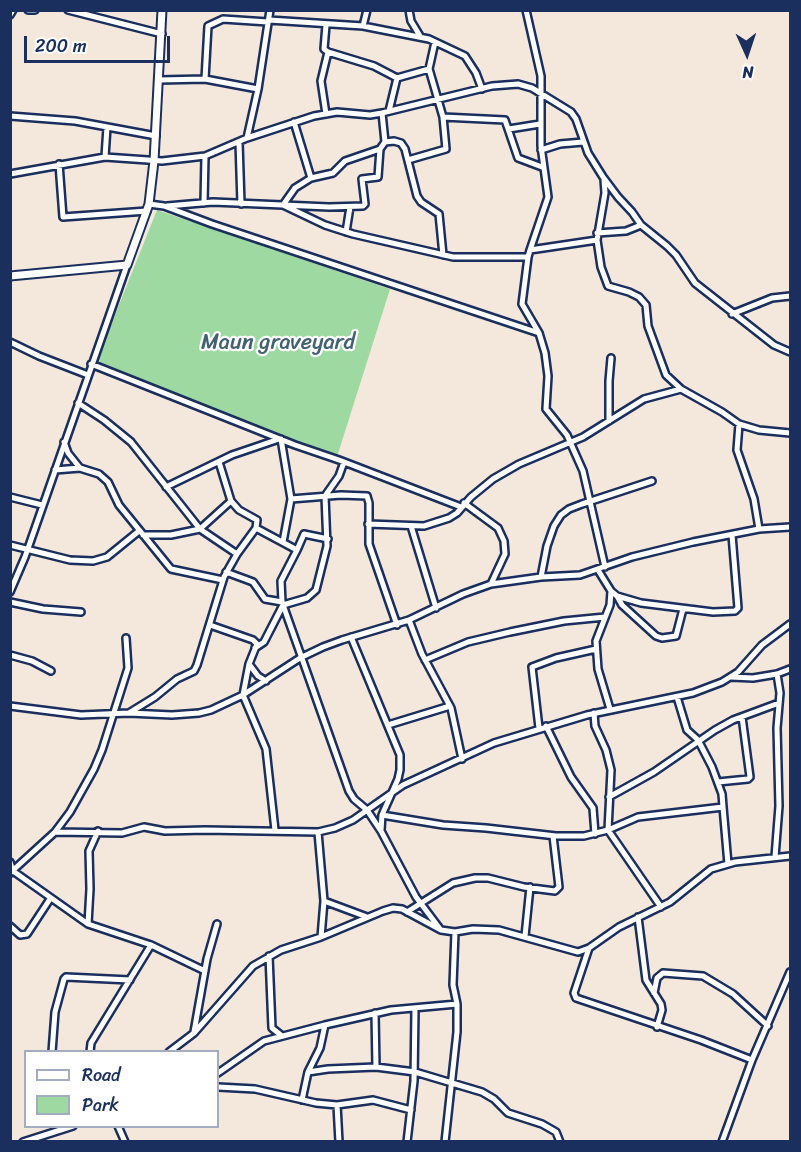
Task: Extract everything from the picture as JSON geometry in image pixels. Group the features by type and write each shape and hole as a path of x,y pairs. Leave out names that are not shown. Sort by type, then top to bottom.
{"street":[{"path":"10,15 13,10"},
{"path":"28,10 35,10"},
{"path":"68,10 162,34"},
{"path":"10,592 148,207 156,136 162,10"},
{"path":"223,19 224,10"},
{"path":"247,138 258,89 270,10"},
{"path":"363,26 367,10"},
{"path":"409,10 411,21 420,36"},
{"path":"526,10 541,76 541,150 548,198 529,253 522,304 539,333 547,368 546,410 561,426 583,471 604,567"},
{"path":"206,79 207,28 223,19 363,26 420,36 465,56 476,73 482,89"},
{"path":"326,25 324,49 328,51 374,66 397,78 429,69"},
{"path":"408,159 446,149 443,117 429,69 435,42"},
{"path":"326,114 321,81 328,51"},
{"path":"59,164 63,217 204,203 350,207 365,204 362,179 378,177 380,149 385,142 386,112 397,78"},
{"path":"159,80 206,79 258,89"},
{"path":"10,174 105,157 154,161 205,156 247,138 326,114 370,115 501,85 518,84 541,94 571,112 576,119 583,142 604,179 640,225 668,246 695,283 774,345 790,352"},
{"path":"10,116 43,117 156,136"},
{"path":"443,117 504,120 518,158 542,167"},
{"path":"294,122 311,178"},
{"path":"509,129 540,124"},
{"path":"105,157 107,127"},
{"path":"239,142 241,204"},
{"path":"385,142 401,143 408,159 417,196 421,202 439,214 443,255"},
{"path":"541,150 567,142 583,142"},
{"path":"283,205 295,188 311,178 333,174 345,161 380,149"},
{"path":"204,203 205,156"},
{"path":"604,179 605,193 597,237 600,267 605,282 609,286 629,292 646,305 648,326 670,381 739,424 790,433"},
{"path":"283,205 325,225 346,232 443,255 466,258 529,253 626,231 640,225"},
{"path":"164,206 212,225 539,333"},
{"path":"346,232 350,207"},
{"path":"10,276 127,265"},
{"path":"732,314 772,298 790,296"},
{"path":"10,342 88,375"},
{"path":"609,421 611,358"},
{"path":"91,364 280,439 462,505 498,528 504,541 505,554 491,584"},
{"path":"368,524 411,526 438,523 457,513 462,505 493,479 519,464 570,443 652,395 681,389"},
{"path":"78,403 130,442 200,529 237,554"},
{"path":"739,424 737,450 754,499 759,529"},
{"path":"166,487 232,455 280,439"},
{"path":"280,439 291,499 283,542"},
{"path":"64,440 68,453 80,468"},
{"path":"129,713 155,697 177,679 194,671 226,572 256,528 257,520 238,510 231,501 219,462"},
{"path":"226,572 253,582 265,600 283,604 307,598 316,590 328,539 325,496 339,476 344,462"},
{"path":"55,470 80,468 104,478 141,533 171,569 223,580"},
{"path":"541,577 547,546 554,526 569,509 652,482"},
{"path":"291,499 367,496 371,553 397,625"},
{"path":"10,497 42,505"},
{"path":"10,545 70,560 100,560 141,533 180,534 200,529 231,501"},
{"path":"411,526 436,608"},
{"path":"10,706 81,715 190,714 211,710 243,695 300,658 351,637 397,625 463,594 491,584 541,577 570,576 598,570 632,557 759,529 790,527"},
{"path":"256,528 297,550"},
{"path":"328,539 304,534 280,581 283,604 342,776 354,799 367,810 381,831 420,902 441,930"},
{"path":"617,596 642,603 683,609 713,612 737,610 732,535"},
{"path":"598,570 622,605 656,636 662,638 676,636 683,609"},
{"path":"610,709 601,680 596,649 597,635 610,605 611,591"},
{"path":"10,602 43,609 81,612"},
{"path":"255,648 264,642 283,604"},
{"path":"424,660 468,642 510,632 564,621 605,617"},
{"path":"409,620 424,660 450,706 462,759"},
{"path":"731,678 762,645 790,624"},
{"path":"210,625 249,637 257,644 249,663 243,695 266,749 275,830"},
{"path":"351,637 396,741 401,762 393,792 382,815 381,831"},
{"path":"11,872 55,832 70,812 94,770 128,668 126,638"},
{"path":"539,728 532,667 556,658 596,649"},
{"path":"10,655 32,661 51,671"},
{"path":"249,663 258,676 266,681"},
{"path":"55,832 123,833 144,827 165,831 318,832 344,825 412,780 494,743 594,713 677,697 731,678 753,678 790,669"},
{"path":"775,857 779,823 777,674"},
{"path":"677,697 687,730 698,740 722,794 728,864"},
{"path":"609,797 654,772 698,740 724,725 779,703"},
{"path":"388,725 450,706"},
{"path":"594,713 595,726 606,750 611,770 608,830 661,907"},
{"path":"718,782 750,777 742,717"},
{"path":"546,726 571,777 593,808 595,834"},
{"path":"382,815 443,825 553,836 595,834 638,817 723,807"},
{"path":"88,924 89,851 98,831"},
{"path":"318,832 324,901 321,937"},
{"path":"407,912 420,902 460,880 488,878 530,888 555,891 558,889 553,836"},
{"path":"172,1050 194,1033 253,966 269,956 393,908 402,909 441,930 455,932 486,929 525,936 578,952 589,948 612,930 681,895 711,869 728,864 790,856"},
{"path":"10,862 11,872 88,924 151,945 205,971"},
{"path":"525,936 530,888"},
{"path":"10,926 20,935 27,934 50,899"},
{"path":"324,901 368,917"},
{"path":"638,917 646,980 661,1004 662,1010 657,1027"},
{"path":"194,1033 205,971 217,924"},
{"path":"445,1142 456,1043 457,1004 453,985 455,932"},
{"path":"90,1050 91,1043 151,945"},
{"path":"589,948 574,993 576,998 701,1040 752,1060"},
{"path":"264,1041 272,1028 269,956"},
{"path":"722,1142 752,1060 790,972"},
{"path":"654,993 657,978 663,973 703,976 733,994 768,1026"},
{"path":"52,1050 55,1012 66,977 130,980"},
{"path":"219,1072 264,1041 375,1013 457,1004"},
{"path":"407,1142 415,1072 415,1008"},
{"path":"375,1013 376,1067"},
{"path":"302,1100 308,1072 320,1048 325,1025"},
{"path":"272,1028 282,1036"},
{"path":"308,1072 376,1067 415,1072 452,1082 482,1092 515,1117 543,1124 556,1132 560,1142"},
{"path":"219,1088 255,1089 337,1105 373,1100 411,1110"},
{"path":"337,1105 339,1142"},
{"path":"119,1128 125,1142"},
{"path":"23,1142 60,1129"}],"green space":[{"name":"Maun graveyard","path":"157,210 390,289 336,460 95,365"}]}
